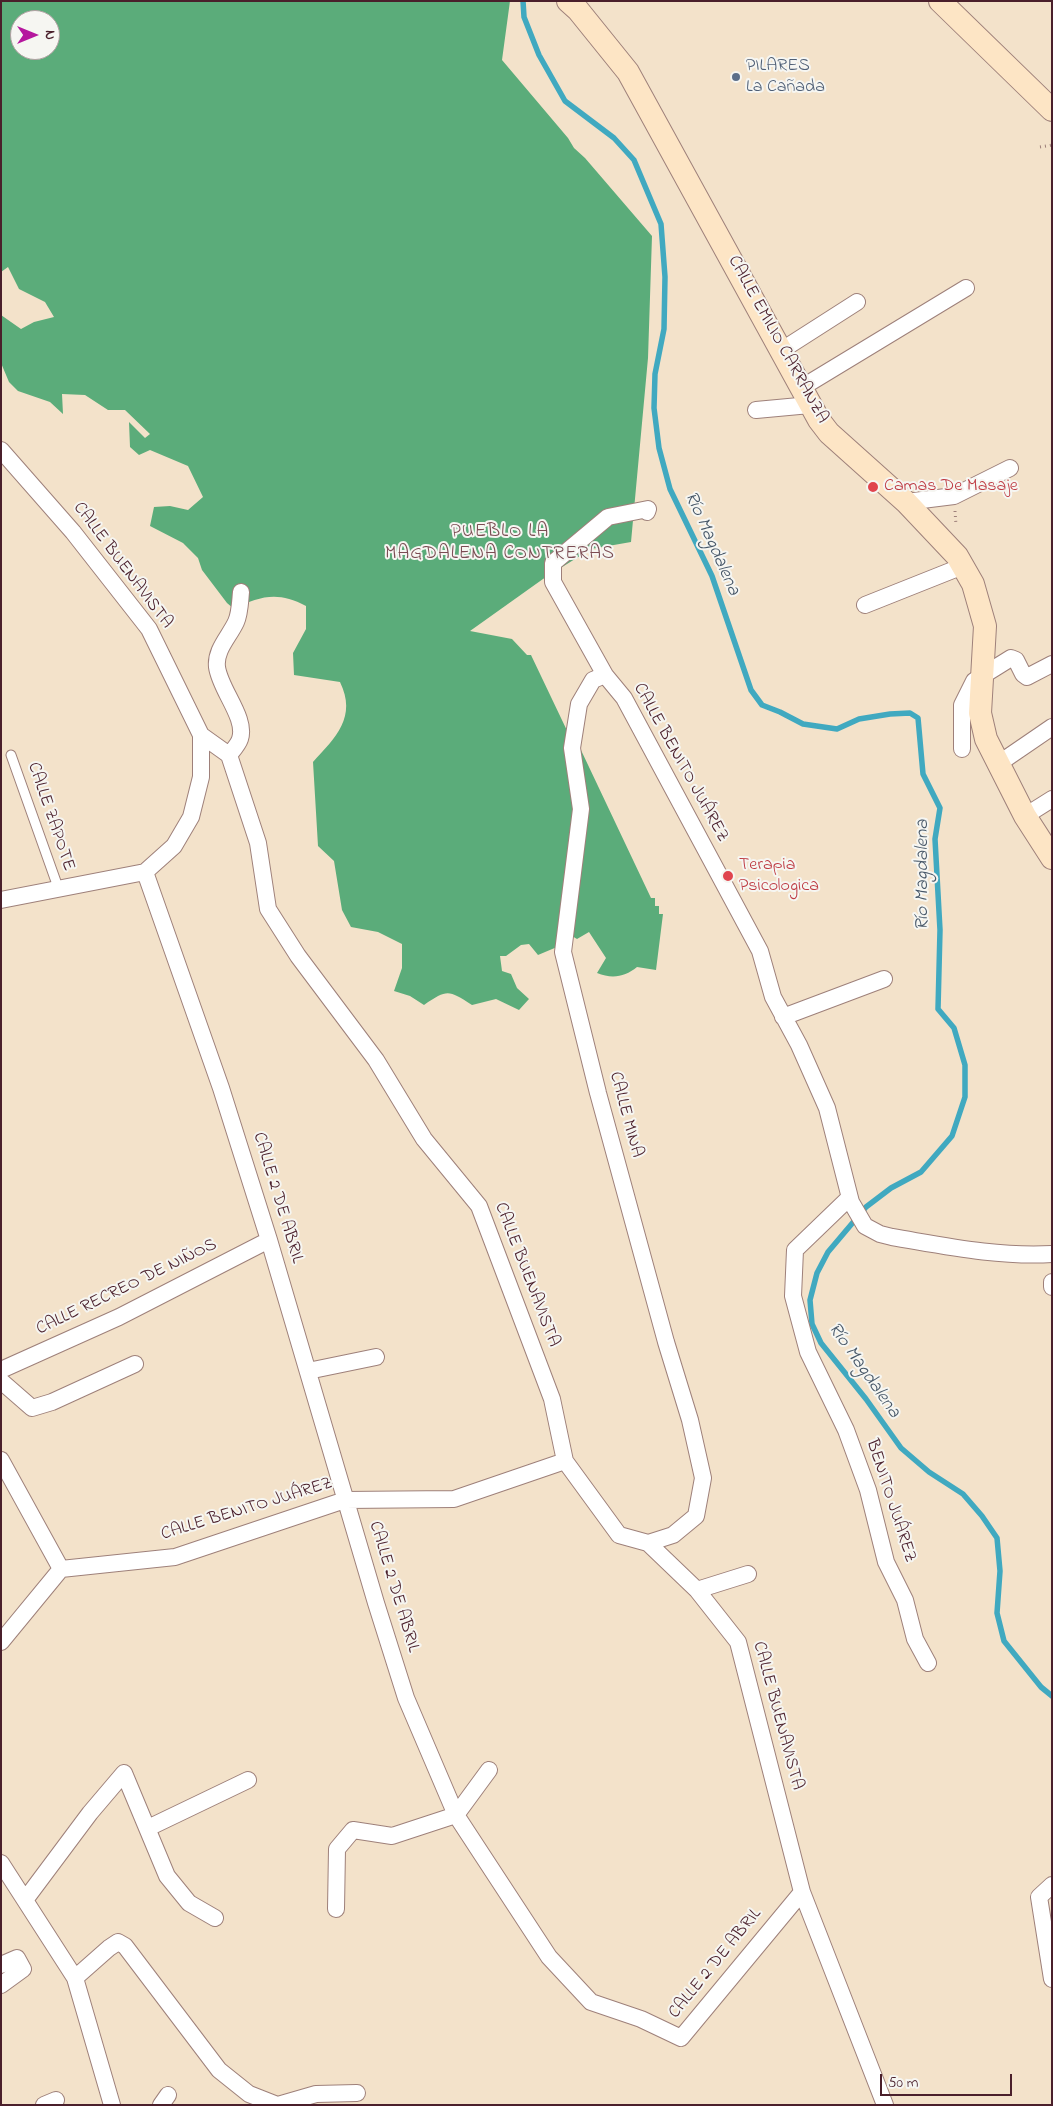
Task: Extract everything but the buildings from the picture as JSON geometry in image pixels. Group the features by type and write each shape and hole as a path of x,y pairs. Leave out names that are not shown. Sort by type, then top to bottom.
{"street":[{"name":"CALLE EMILIO CARRANZA","path":"568,1 578,10 628,72 806,396 829,433 906,502 957,556 963,566 972,584 985,626 980,713 986,739 1025,816 1052,858"},
{"path":"940,1 1052,110"},
{"path":"756,410 806,396 966,288"},
{"path":"782,350 858,302"},
{"name":"CALLE BUENAVISTA","path":"1,450 73,532 149,629 201,735 229,755 258,843 268,909 298,956 376,1060 424,1139 479,1206 552,1399 565,1461 619,1535 648,1544 697,1590 738,1642 802,1892 885,2105"},
{"path":"906,502 954,496 1010,468"},
{"name":"CALLE BENITO JUÁREZ","path":"646,512 648,509 608,517 553,563 553,582 605,675 624,698 760,951 773,997 799,1045 827,1108 850,1200 866,1226 880,1234 993,1254 1019,1256 1052,1254"},
{"path":"865,605 963,566"},
{"path":"229,755 240,741 241,732 239,721 220,680 217,663 220,649 236,622 241,592"},
{"path":"962,749 962,705 974,681 1011,658 1016,660 1022,674 1027,677 1052,664"},
{"name":"CALLE MINA","path":"605,675 593,680 579,704 572,748 581,809 563,952 634,1227 690,1420 703,1478 696,1516 673,1534 648,1544"},
{"path":"998,764 1052,727"},
{"path":"1,900 145,872 174,846 191,817 201,778 201,735"},
{"path":"1025,816 1052,799"},
{"name":"CALLE 2 DE ABRIL","path":"145,872 221,1088 269,1240 345,1500 406,1698 456,1815 549,1958 591,2002 641,2019 681,2038 802,1892"},
{"path":"783,1018 884,980"},
{"name":"BENITO JUÁREZ","path":"850,1200 795,1250 793,1296 808,1352 849,1439 868,1490 886,1562 905,1600 915,1639 928,1663"},
{"name":"CALLE RECREO DE NIÑOS","path":"1,1370 119,1317 269,1240"},
{"path":"308,1371 376,1357"},
{"path":"1,1381 32,1408 52,1402 135,1364"},
{"path":"1,1460 61,1569 1,1642"},
{"name":"CALLE BENITO JUÁREZ","path":"61,1569 175,1557 345,1500 454,1499 565,1461"},
{"path":"697,1590 748,1574"},
{"path":"336,1909 337,1848 354,1830 392,1836 456,1815 489,1770"},
{"path":"25,1900 90,1813 124,1773 167,1876 189,1903 215,1918"},
{"path":"148,1828 248,1780"},
{"path":"1,1863 75,1978 112,2105"},
{"path":"1052,1885 1039,1897 1052,1979"},
{"path":"75,1978 118,1942 125,1946 219,2070 249,2094 278,2105 316,2094 357,2093"},
{"path":"1,1965 18,1958 23,1970 1,1985"}],"lane":[{"name":"CALLE ZAPOTE","path":"11,755 59,890"}],"path":[{"path":"1040,147 1052,145"},
{"path":"954,496 956,533"}],"green space":[{"path":"1,1 510,1 502,60 568,138 574,148 585,158 652,236 648,358 631,542 591,549 543,579 470,631 512,639 527,655 531,655 571,739 580,748 651,898 655,898 655,906 659,906 659,914 663,914 656,970 637,967 628,973 618,976 597,973 606,958 589,932 577,939 562,930 557,947 538,955 529,944 521,945 506,956 500,956 502,971 511,974 517,988 529,999 519,1010 496,999 472,1005 458,996 448,993 438,996 424,1005 410,996 394,991 402,968 402,944 378,932 351,927 342,910 334,861 318,846 313,762 342,726 346,706 345,694 340,682 294,675 293,653 306,629 306,606 287,598 269,597 252,601 234,609 227,603 202,570 198,558 183,543 150,526 154,507 170,506 188,510 203,497 188,466 150,450 139,455 130,447 129,422 145,438 150,434 125,410 108,410 85,395 62,394 63,414 50,402 18,391 9,382 1,363 1,315 21,329 34,322 54,317 45,302 19,289 8,267 1,272"}],"waterway":[{"name":"Río Magdalena","path":"523,1 524,17 539,55 565,101 614,138 634,160 661,224 665,277 664,329 655,374 654,408 659,448 670,489 712,576 751,690 762,705 803,724 837,729 859,719 890,714 910,713 918,718 923,774 940,808 935,839 940,930 938,1009 954,1028 965,1065 965,1097 952,1136 921,1172 891,1188 866,1207 828,1252 817,1273 810,1300 812,1324 821,1343 866,1399 901,1448 929,1472 963,1494 982,1516 997,1538 1000,1571 997,1613 1004,1641 1041,1687 1052,1696"}],"place":[{"name":"PILARES La Cañada","path":"736,77"},
{"name":"Camas De Masaje","path":"873,487"},
{"name":"Terapia Psicologica","path":"728,876"}],"district":[{"name":"PUEBLO LA MAGDALENA CONTRERAS","path":"500,544"}]}
